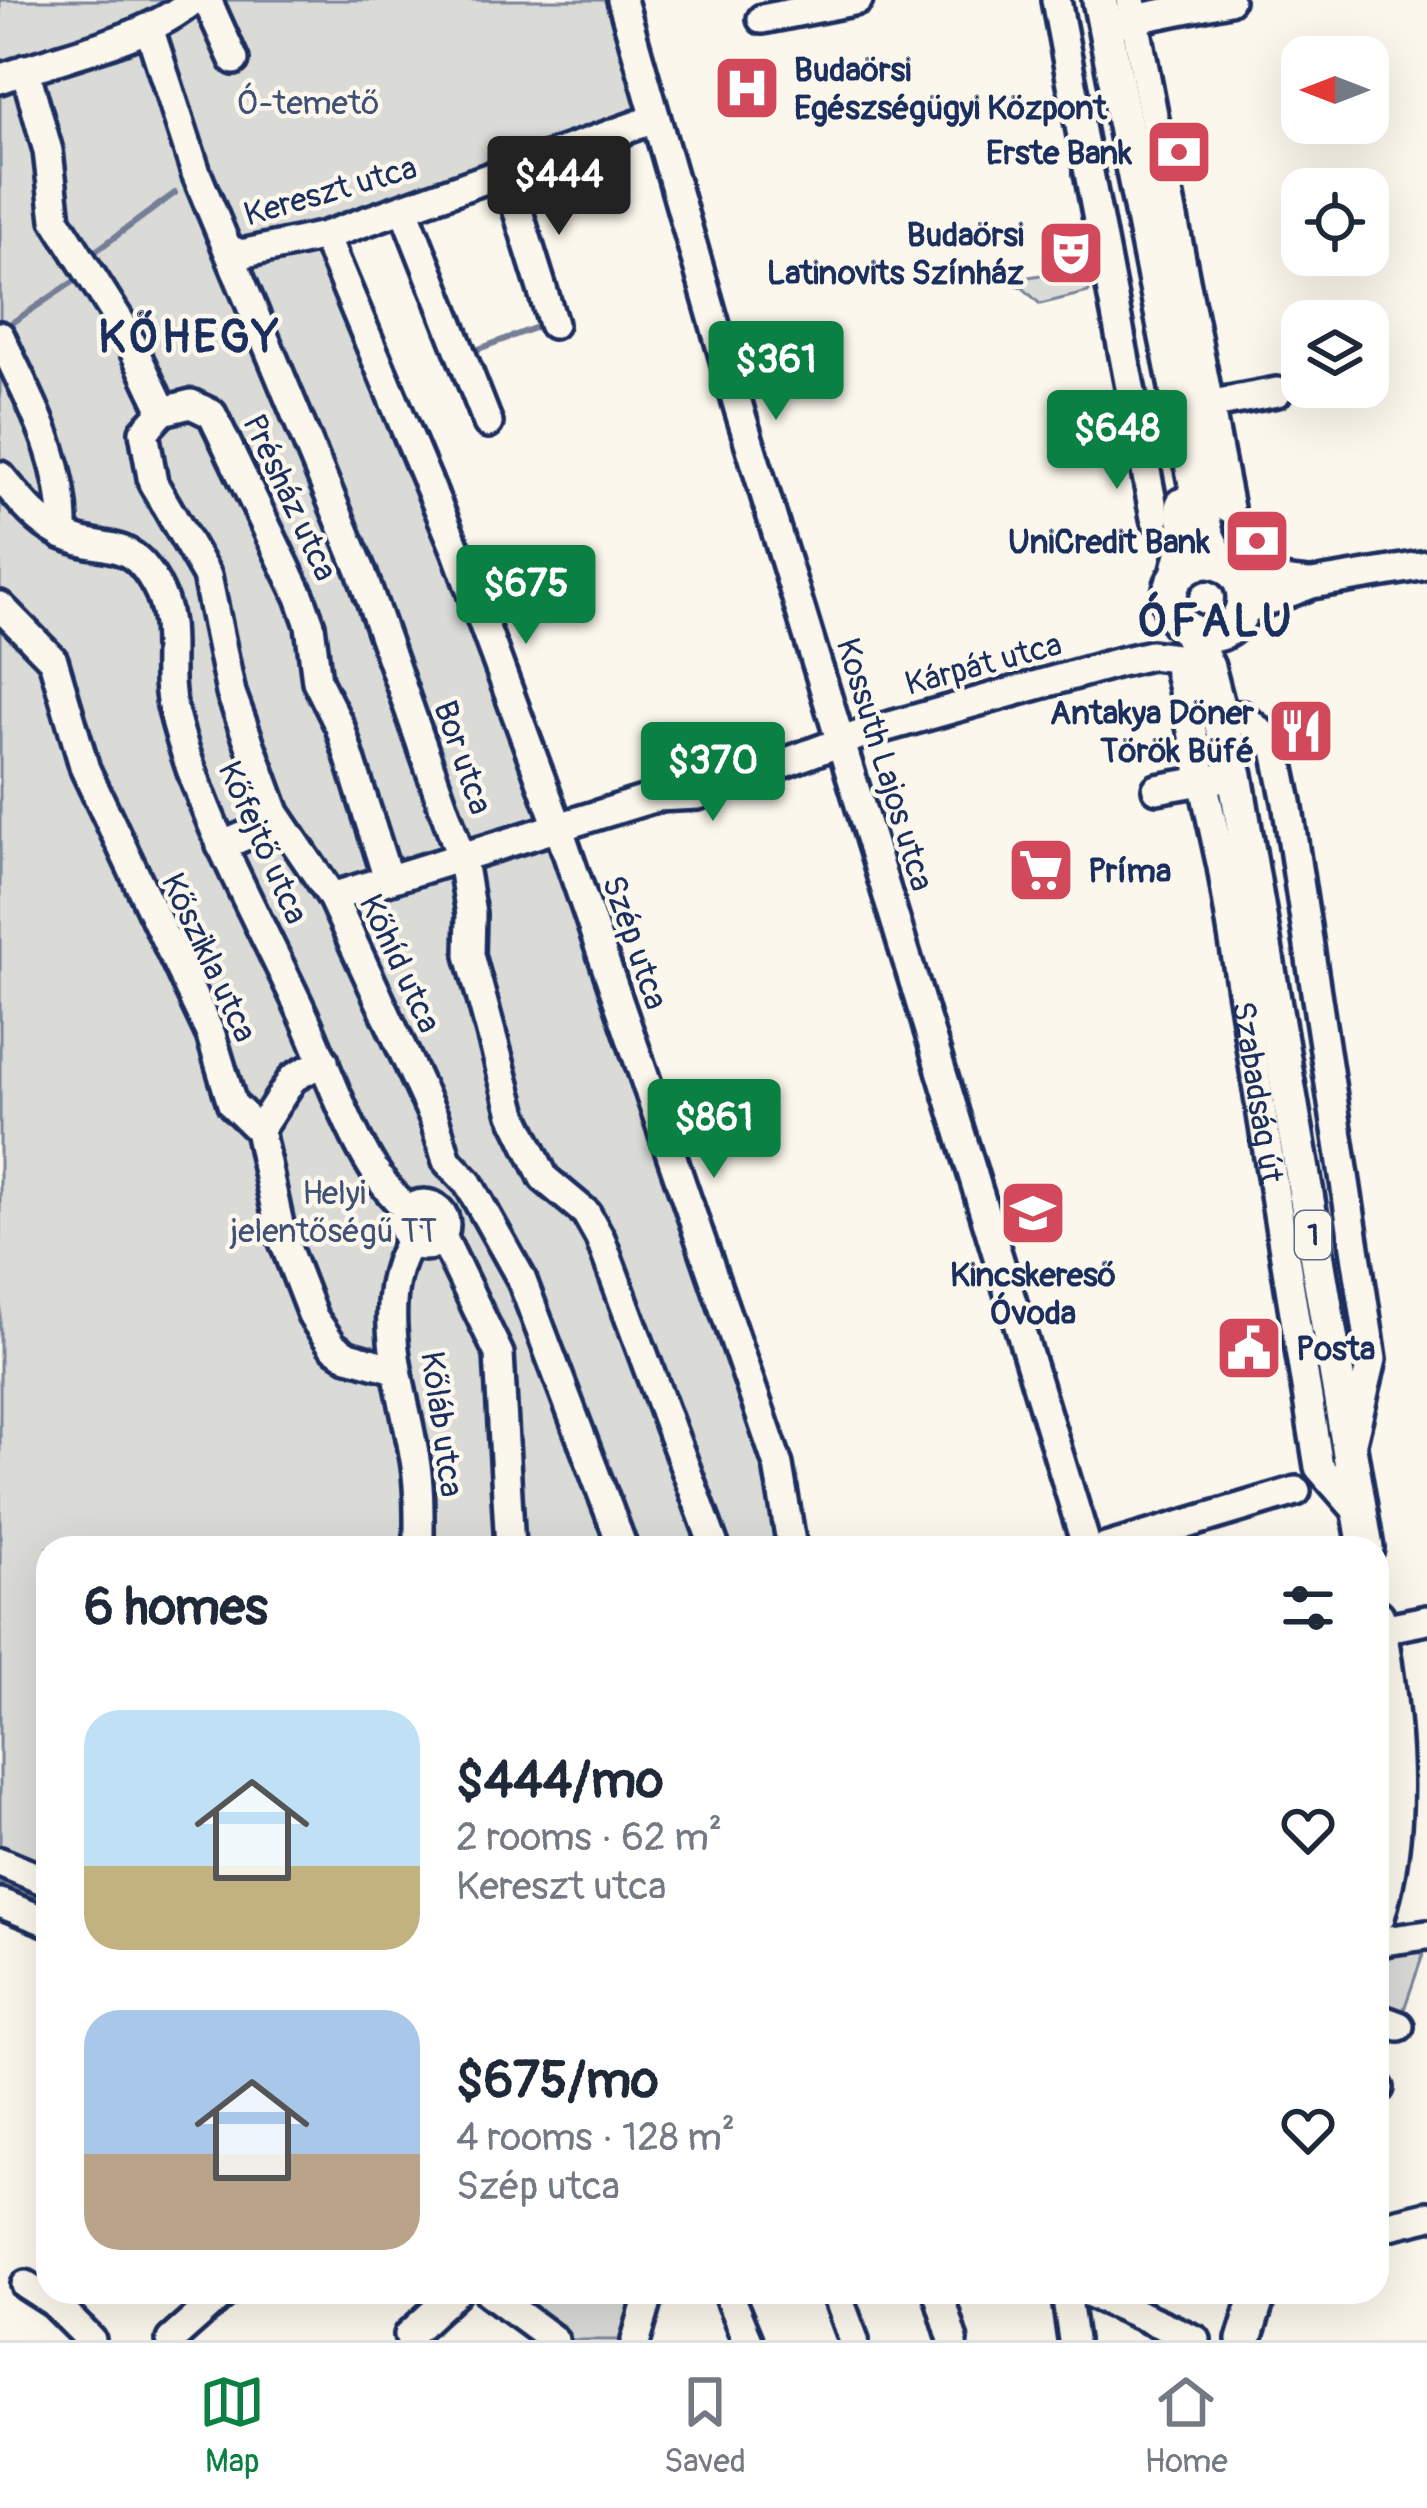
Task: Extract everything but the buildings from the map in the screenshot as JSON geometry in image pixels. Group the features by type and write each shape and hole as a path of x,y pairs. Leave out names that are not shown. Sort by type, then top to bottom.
{"main road":[{"name":"1","path":"1117,11 1133,179 1158,309 1158,453 1186,538 1170,604 1182,644"},
{"name":"1","path":"1158,309 1199,404 1206,534 1244,593 1235,619"},
{"path":"1178,574 1202,560 1229,569"},
{"path":"1182,644 1235,619"},
{"name":"Szabadság út","path":"1221,778 1232,716 1235,619"},
{"name":"Szabadság út","path":"1182,644 1207,667 1262,1014 1363,1531"},
{"path":"1389,1692 1394,1781 1389,1857"},
{"path":"1244,2340 1255,2304"}],"street":[{"path":"163,411 140,358 56,220 48,152 13,74 150,31 193,0"},
{"path":"207,0 233,60"},
{"name":"Kossuth Lajos utca","path":"622,0 1083,1536"},
{"path":"763,19 858,0"},
{"path":"1057,0 1099,236 1158,453 1155,518"},
{"path":"1228,508 1199,404 1168,196 1117,11 1229,0"},
{"name":"Bor utca","path":"150,31 196,173 361,571 462,860 471,914 470,955 513,1114 544,1178 586,1214 600,1238 711,1536"},
{"name":"Kereszt utca","path":"229,249 256,252 325,236 654,119"},
{"path":"506,173 553,324"},
{"path":"1133,179 1168,196"},
{"path":"404,209 488,423"},
{"path":"1099,236 1142,227"},
{"name":"Szép utca","path":"325,236 457,552 559,829 778,1465 791,1536"},
{"path":"0,336 52,448 64,503 63,536"},
{"path":"1199,404 1276,392"},
{"name":"Présház utca","path":"163,411 190,404 212,414 285,563 310,625 317,681 340,727 388,879"},
{"name":"Kőhíd utca","path":"163,411 144,432 144,457 172,520 207,576 231,693 280,821 332,897 434,1118 447,1161 468,1183 520,1279 618,1536"},
{"path":"0,476 38,520 63,536"},
{"name":"Kőfejtő utca","path":"63,536 128,550 158,586 171,635 172,706 220,847 352,1126 395,1199 429,1218 499,1354 509,1536"},
{"path":"1235,619 1312,584 1427,566"},
{"path":"1229,569 1312,584"},
{"name":"Kőszikla utca","path":"0,606 52,660 86,769 211,1035 232,1104 259,1130 281,1234 319,1329 333,1346 365,1365 395,1369"},
{"name":"Kárpát utca","path":"332,897 656,797 698,795 865,733 1182,644"},
{"name":"Szabadság út","path":"1232,716 1242,716 1275,745 1318,1010 1372,1359 1349,1456"},
{"path":"1157,789 1221,778"},
{"path":"220,847 280,821"},
{"path":"1262,1014 1318,1010"},
{"name":"Szabadság út","path":"1262,1014 1319,1467 1363,1531"},
{"path":"259,1130 293,1078 325,1061"},
{"name":"Kőláb utca","path":"418,1536 414,1452 395,1369 395,1285 399,1260 410,1242 402,1226 429,1218 447,1161"},
{"path":"1147,1536 1296,1492"},
{"path":"1389,1625 1427,1620"},
{"path":"3,1881 36,1882"},
{"path":"3,1881 36,1911"},
{"path":"1389,1940 1427,1935"},
{"path":"1389,2225 1427,2216"},
{"path":"26,2285 36,2291"},
{"path":"55,2304 91,2340"},
{"path":"171,2340 212,2304"},
{"path":"409,2335 443,2304"},
{"path":"505,2304 554,2340"},
{"path":"635,2340 646,2304"},
{"path":"732,2304 747,2340"},
{"path":"840,2304 854,2340"},
{"path":"942,2304 952,2340"},
{"path":"1068,2304 1072,2340"},
{"path":"1115,2304 1196,2340"}],"green space":[{"name":"Helyi jelentőségű TT","path":"0,0 622,0 654,119 326,236 431,488 788,1536 36,1536 36,1917 0,1903"},
{"path":"1084,268 1089,292 1040,304 1022,287 1004,281"},
{"path":"1426,1946 1389,2052 1389,1956"},
{"path":"505,2304 646,2304 635,2340 554,2340"}],"waterway":[{"path":"89,256 175,193"},
{"path":"4,328 82,276"},
{"path":"468,353 545,324"},
{"path":"0,1883 36,1898"}],"place":[{"name":"Budaörsi Egészségügyi Központ","path":"747,88"},
{"name":"Erste Bank","path":"1179,152"},
{"name":"Budaörsi Latinovits Színház","path":"1071,253"},
{"name":"UniCredit Bank","path":"1257,541"},
{"name":"Antakya Döner Török Büfé","path":"1301,731"},
{"name":"Príma","path":"1041,870"},
{"name":"Kincskereső Óvoda","path":"1033,1213"},
{"name":"Posta","path":"1249,1348"}],"district":[{"name":"KŐHEGY","path":"190,336"},
{"name":"ÓFALU","path":"1216,620"}],"park label":[{"name":"Ó-temető","path":"308,102"}]}
